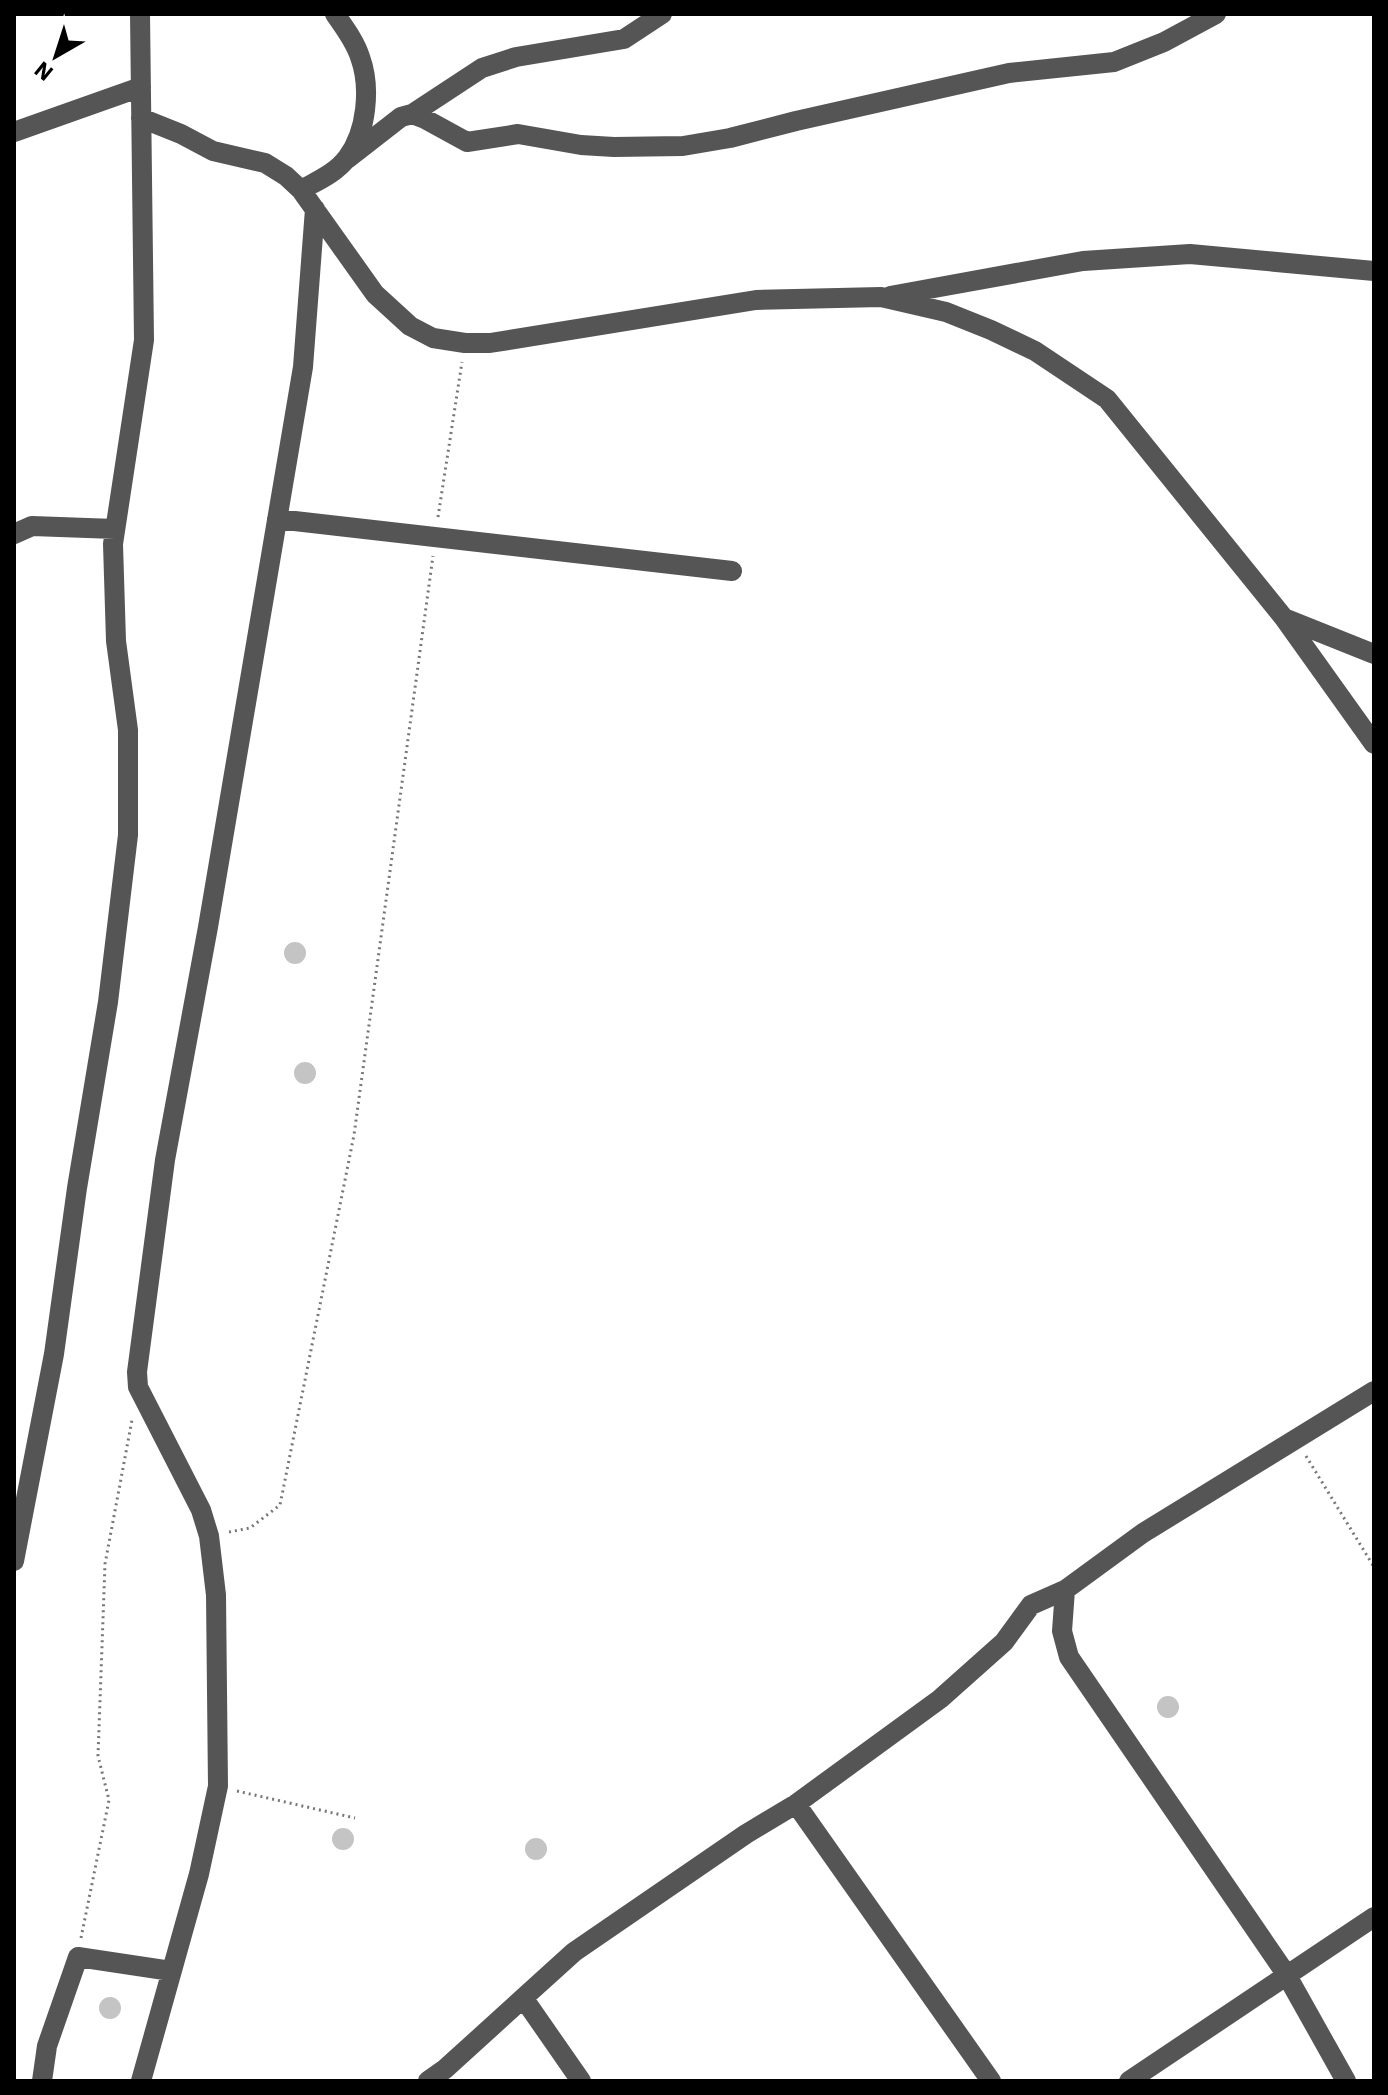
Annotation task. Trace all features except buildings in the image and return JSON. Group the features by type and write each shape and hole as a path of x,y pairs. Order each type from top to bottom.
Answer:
{"street":[{"path":"14,1561 54,1354 77,1188 108,1002 128,835 128,730 113,604 115,529 144,340 140,14"},
{"path":"335,14 360,56 363,70 364,121 347,159"},
{"path":"301,190 334,171 401,117 412,114 482,68 516,57 624,39 662,14"},
{"path":"412,114 467,142 518,134 581,145 683,146 730,138 1009,73 1114,62 1164,42 1216,14"},
{"path":"14,132 141,87"},
{"path":"141,118 213,151 265,163 286,176 301,190 375,294 393,312 410,326 433,338 465,343 490,343 756,300 881,297 1083,261 1190,254 1374,271"},
{"path":"141,2081 199,1874 218,1786 216,1595 209,1536 201,1510 138,1387 137,1372 165,1160 211,912 303,367 315,209"},
{"path":"881,297 946,312 1002,335 1035,351 1107,399 1284,618 1374,744"},
{"path":"277,519 732,571"},
{"path":"14,534 32,526 115,529"},
{"path":"1284,618 1374,654"},
{"path":"428,2081 574,1952 746,1834 796,1804 940,1699 1004,1642 1031,1605 1065,1590 1143,1533 1374,1391"},
{"path":"1065,1590 1062,1631 1069,1657 1286,1974 1346,2081"},
{"path":"796,1804 991,2081"},
{"path":"1129,2081 1374,1917"},
{"path":"42,2081 47,2046 78,1957 171,1971"},
{"path":"524,1999 581,2081"}],"path":[{"path":"209,1536 250,1528 280,1505 354,1135 435,537 465,343"},
{"path":"78,1957 109,1800 98,1756 105,1564 138,1387"},
{"path":"1296,1439 1374,1567"},
{"path":"218,1786 355,1818"}]}
